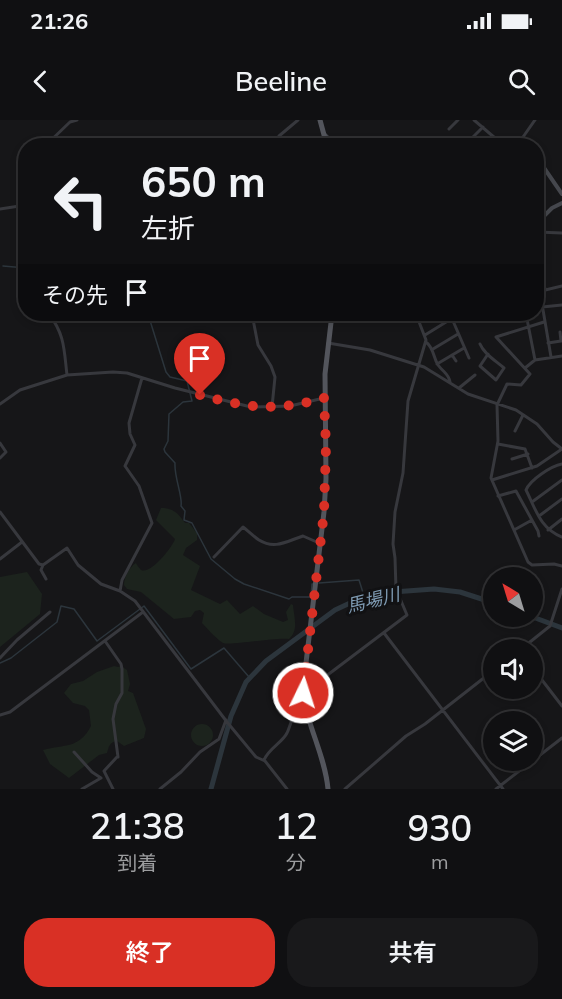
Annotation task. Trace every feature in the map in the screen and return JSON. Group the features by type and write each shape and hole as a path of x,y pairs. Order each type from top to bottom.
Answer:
{"main road":[{"path":"320,120 326,138"},
{"path":"328,789 306,712 304,695 326,479 324,398 327,343 331,321"}],"street":[{"path":"63,120 70,122"},
{"path":"53,138 70,122 77,120"},
{"path":"278,138 298,120"},
{"path":"448,129 458,120"},
{"path":"474,120 493,138"},
{"path":"523,137 535,120"},
{"path":"472,138 483,127"},
{"path":"325,135 330,138"},
{"path":"544,169 562,194"},
{"path":"544,216 552,208 562,203"},
{"path":"0,209 18,207"},
{"path":"544,232 562,232"},
{"path":"544,285 545,289 562,286"},
{"path":"544,307 562,305"},
{"path":"55,321 62,336 67,375"},
{"path":"253,321 258,345 275,377 272,407"},
{"path":"264,760 274,745 286,734 304,695 407,615 396,589 393,544 395,512 403,473 408,401 426,342 419,321"},
{"path":"425,335 449,321"},
{"path":"453,321 469,358"},
{"path":"528,321 535,360"},
{"path":"551,357 544,322 496,337 530,374 521,384 508,382 497,404 498,444 492,480 525,558 532,565 562,566"},
{"path":"548,343 561,341 560,332"},
{"path":"433,349 458,334"},
{"path":"426,342 433,349 438,364 449,377 450,382"},
{"path":"327,343 370,350 419,365 481,399 523,415 537,424 562,449 532,468 492,480"},
{"path":"480,344 504,368 495,380 480,366 488,354"},
{"path":"438,364 465,348"},
{"path":"452,355 456,361"},
{"path":"525,368 535,360 562,356"},
{"path":"445,372 448,368"},
{"path":"0,404 20,390 67,375 117,372 251,407 290,406 324,398"},
{"path":"459,388 475,375"},
{"path":"120,591 130,562 152,523 140,486 125,466 135,445 129,427 142,378"},
{"path":"515,431 523,415"},
{"path":"0,443 6,453 0,458"},
{"path":"498,444 524,448 532,468"},
{"path":"512,459 528,454"},
{"path":"562,464 555,466 526,487 542,524 562,537"},
{"path":"532,502 562,480"},
{"path":"498,496 514,490 539,536"},
{"path":"522,501 529,497"},
{"path":"539,516 562,499"},
{"path":"0,512 39,564 43,565"},
{"path":"548,530 562,519"},
{"path":"513,530 532,520"},
{"path":"214,557 243,527 259,540 272,545 303,536 311,537 320,543"},
{"path":"0,559 22,542"},
{"path":"46,579 42,571 43,565 67,548 80,566 103,585 120,591 135,601 256,757 264,760 287,789"},
{"path":"533,639 550,624 562,589"},
{"path":"0,658 50,612"},
{"path":"0,715 10,712 143,612"},
{"path":"384,633 501,787"},
{"path":"103,777 105,769 119,756 113,718 116,704 122,693 121,664 105,641"},
{"path":"345,789 406,736 425,724 483,678"},
{"path":"543,681 562,706"},
{"path":"160,789 200,752 219,739 227,721"},
{"path":"496,789 562,738"},
{"path":"74,752 92,772 103,777 113,789"},
{"path":"82,789 103,777"}],"shaded area":[{"path":"161,508 175,512 197,533 197,540 186,548 183,555 200,566 191,590 220,604 227,600 240,614 253,606 264,614 283,622 288,620 286,612 291,604 293,605 295,628 289,639 223,643 202,623 204,613 200,610 195,611 191,617 174,619 141,592 127,589 124,582 131,567 136,563 141,570 150,568 166,553 175,539 156,520"},
{"path":"27,572 42,594 40,614 0,647 0,577"},
{"path":"121,666 127,670 130,684 128,691 133,693 146,729 144,738 124,746 117,741 112,742 107,753 99,755 69,778 50,764 43,750 65,746 82,739 91,726 89,710 85,706 73,703 64,693 71,684 83,681 97,672"},
{"path":"202,724 210,727 213,735 210,743 202,746 194,743 191,735 194,727"}],"waterway":[{"path":"3,266 18,267"},
{"path":"150,321 166,372 170,377 187,381 192,401 183,402 169,414 168,441 164,449 175,463 181,506 185,511 184,520 192,523 211,559 244,584 289,599 311,597 312,584 314,584"},
{"path":"319,583 359,580 365,599"},
{"name":"馬場川","path":"211,789 231,716 246,682 266,661 335,610 350,603 393,592 434,589 460,592 483,599"},
{"path":"0,663 11,658 57,622 61,606 74,609 97,641 144,606 191,669 224,648 249,677"},
{"name":"馬場川","path":"543,621 562,628"}],"route":[{"path":"200,395 251,407 290,406 324,398 326,479 324,512 303,693"}]}
